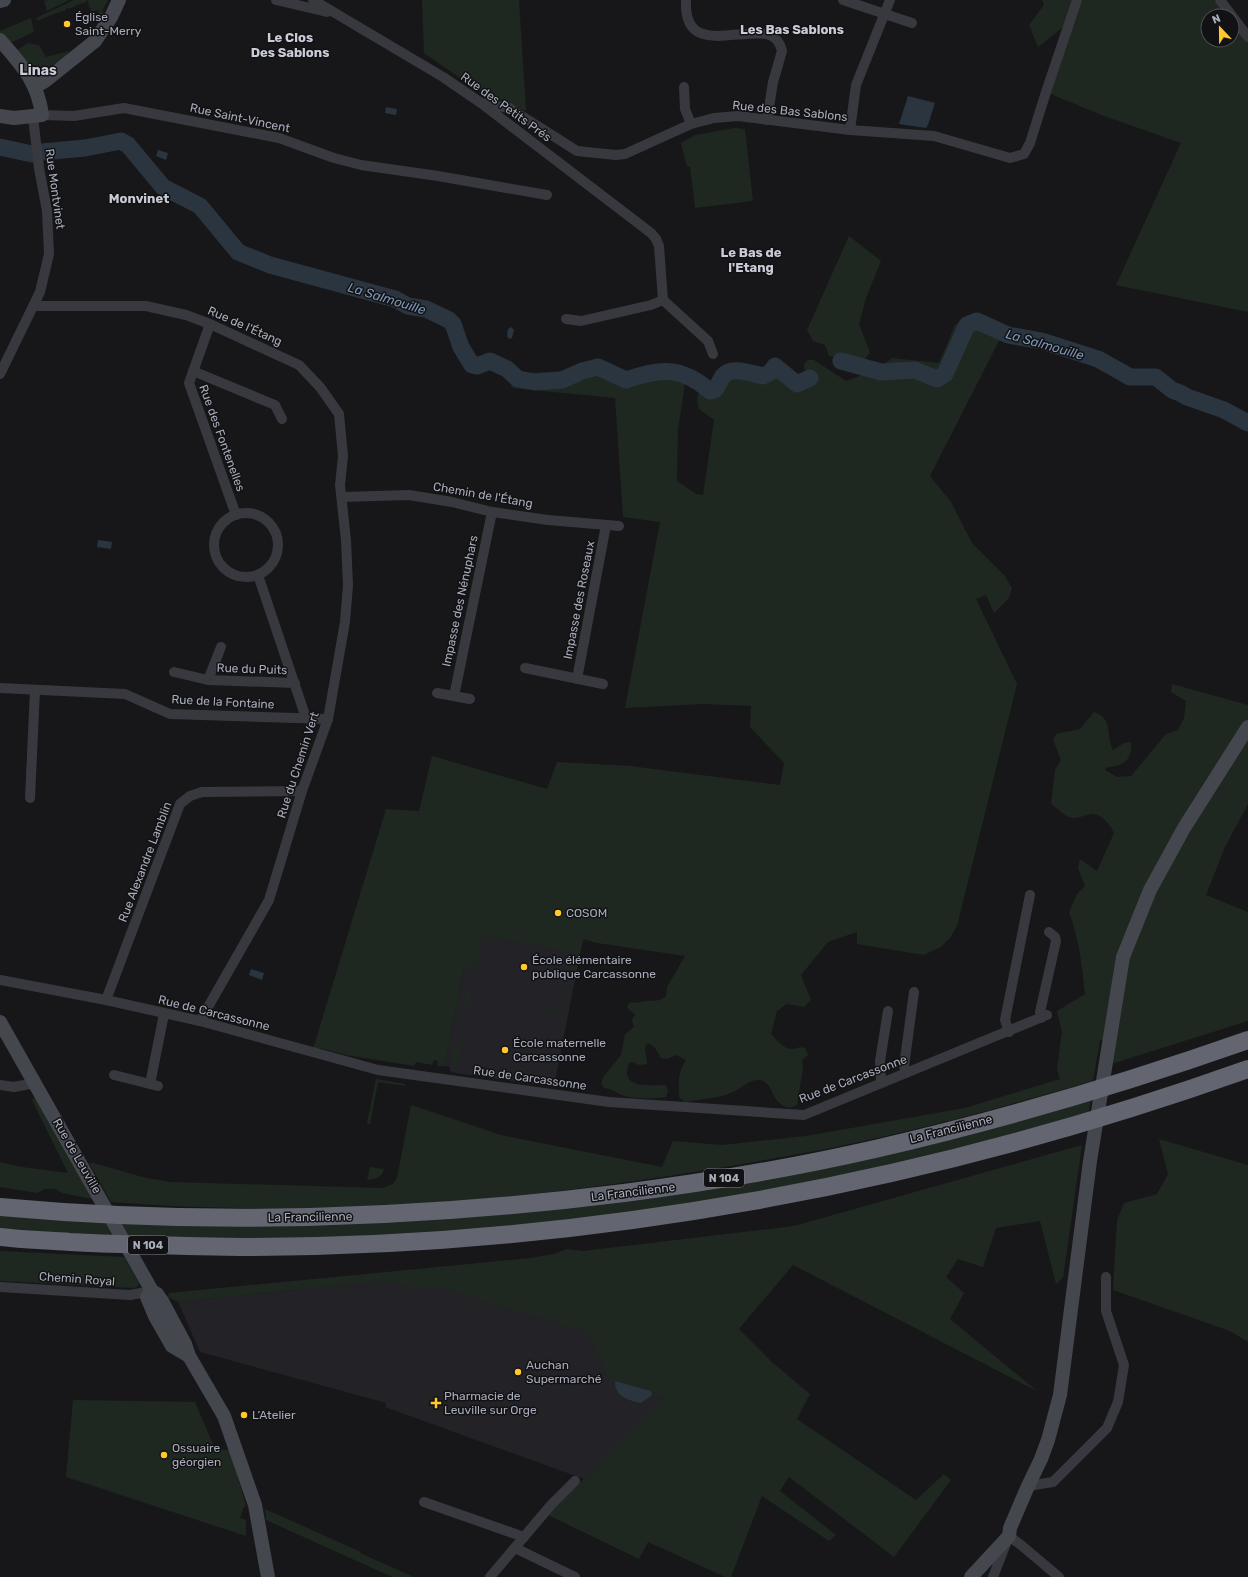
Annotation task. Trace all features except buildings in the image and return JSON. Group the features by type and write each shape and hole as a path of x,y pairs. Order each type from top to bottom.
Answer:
{"highway":[{"name":"La Francilienne","path":"0,1202 8,1208 106,1215 183,1217 349,1216 484,1208 666,1188 780,1168 858,1152 956,1128 1039,1106 1127,1080 1248,1040"},
{"name":"N 104","path":"3,1238 180,1246 349,1245 467,1238 597,1226 673,1215 790,1194 894,1172 1049,1132 1139,1105 1248,1069"}],"street":[{"path":"0,1 4,0"},
{"path":"35,87 45,81 95,41 119,0"},
{"name":"Rue des Petits Prés","path":"276,0 336,14"},
{"name":"Rue des Petits Prés","path":"314,0 443,77 481,103 652,233 659,246 663,300"},
{"path":"686,0 685,13 690,24 699,33 710,36 767,34 776,38 782,51 773,82 767,120"},
{"path":"843,0 912,23"},
{"path":"850,130 856,85 890,0"},
{"name":"Rue des Bas Sablons","path":"481,103 510,108 577,151 616,155 625,154 690,124 714,118 738,116 850,130 934,136 1010,158 1024,154 1030,143 1077,0"},
{"path":"1220,0 1248,37"},
{"path":"0,40 32,80 40,100 38,116 14,118 0,116"},
{"path":"684,87 685,109 690,124"},
{"name":"Rue Saint-Vincent","path":"38,116 74,116 124,108 279,138 334,158 361,165 438,176 547,195"},
{"name":"Rue Montvinet","path":"0,374 40,292 49,254 47,211 35,140 38,116"},
{"path":"566,319 581,321 650,305 663,300 708,341 713,354"},
{"name":"Rue de l'Étang","path":"33,306 146,306 186,316 210,324 299,365 320,387 339,414 343,456 340,485 342,497"},
{"name":"Rue des Fontenelles","path":"210,324 189,383 236,515"},
{"path":"193,371 275,405 282,419"},
{"name":"Chemin de l'Étang","path":"342,497 409,495 452,502 492,512 548,520 619,526"},
{"name":"Rue du Chemin Vert","path":"200,1021 269,900 302,791 328,718 346,622 348,584 342,497"},
{"name":"Impasse des Nénuphars","path":"454,696 492,512"},
{"path":"246,513 257,515 267,520 274,529 278,539 278,550 274,560 267,569 248,577 233,574 221,565 216,556 214,546 215,536 220,527 227,520 236,515 246,513"},
{"name":"Impasse des Roseaux","path":"577,679 606,525"},
{"path":"258,574 306,718"},
{"name":"Rue du Puits","path":"208,680 221,647"},
{"name":"Impasse des Roseaux","path":"525,668 603,684"},
{"name":"Rue du Puits","path":"174,672 208,680 295,683"},
{"name":"Rue de la Fontaine","path":"0,688 125,694 170,714 328,718"},
{"path":"30,798 35,690"},
{"path":"437,693 470,699"},
{"path":"993,1577 1009,1536 1010,1528 1048,1440 1060,1394 1090,1162 1123,957 1150,890 1184,828 1248,727"},
{"name":"Rue Alexandre Lamblin","path":"106,1000 180,804 190,796 202,792 302,791"},
{"path":"1009,1032 1005,1020 1030,895"},
{"name":"Rue de Carcassonne","path":"0,980 106,1000 200,1021 378,1070 609,1102 804,1115 1009,1032 1044,1016 1040,1012 1056,941 1055,937 1049,932"},
{"path":"906,1073 904,1066 914,992"},
{"path":"881,1083 880,1061 888,1011"},
{"path":"114,1075 154,1085 164,1014"},
{"name":"Rue de Leuville","path":"0,1022 89,1176 152,1291 157,1294 162,1301 185,1344 189,1356 224,1416 255,1504 268,1577"},
{"path":"0,1085 14,1087 35,1084"},
{"path":"1028,1486 1053,1482 1107,1428 1118,1402 1124,1365 1106,1311 1106,1277"},
{"name":"Chemin Royal","path":"0,1287 130,1295 152,1291"},
{"path":"490,1577 551,1505 575,1481"},
{"path":"424,1502 524,1537"},
{"path":"971,1577 1009,1536"},
{"path":"1009,1536 1059,1577"},
{"path":"515,1548 575,1577"}],"shaded area":[{"path":"69,0 47,11 44,1"},
{"path":"74,0 87,0 86,2 77,4 76,6 68,9 66,8 66,10 37,20 36,18"},
{"path":"87,0 108,0 103,9 103,17 100,16 98,10 91,12 90,10 92,8 90,8"},
{"path":"422,0 519,0 526,111 476,89 424,53"},
{"path":"1042,0 1214,0 1220,8 1200,8 1200,48 1240,48 1240,32 1248,41 1248,312 1116,285 1181,143 1104,116 1046,92 1067,24 1038,47 1029,25 1044,5"},
{"path":"31,18 34,32 8,44 0,35 0,31"},
{"path":"28,43 39,45 46,57 69,51 67,55 41,73 35,74 14,52"},
{"path":"908,96 935,103 926,128 899,124"},
{"path":"386,107 397,109 396,115 385,113"},
{"path":"735,128 745,129 753,201 695,208 690,167 687,166 681,143 695,135"},
{"path":"158,150 168,153 166,160 156,156"},
{"path":"849,236 881,261 866,298 859,324 870,352 865,359 850,359 829,356 825,345 813,341 807,330"},
{"path":"969,315 981,316 1001,337 930,476 951,502 972,543 1005,576 1012,588 1009,598 994,613 986,595 976,599 1017,684 957,926 950,938 941,947 924,955 857,944 857,932 828,942 801,975 811,1000 804,1007 787,1004 777,1011 771,1034 786,1048 805,1048 808,1055 802,1060 803,1068 797,1105 790,1108 779,1103 767,1084 759,1080 751,1081 733,1092 722,1096 685,1102 679,1097 679,1082 681,1070 686,1060 676,1055 667,1059 661,1058 655,1048 648,1043 645,1047 647,1064 639,1065 633,1062 629,1063 627,1072 628,1078 632,1082 638,1084 666,1085 668,1091 666,1097 637,1098 626,1096 604,1088 601,1083 604,1076 621,1055 625,1034 634,1027 632,1020 635,1014 629,1010 627,1006 630,1002 635,1003 657,1000 666,996 667,987 685,956 597,943 583,939 576,974 570,973 573,953 484,935 478,966 472,965 471,970 464,970 445,1066 437,1066 438,1061 434,1060 432,1065 416,1062 414,1066 346,1055 320,1048 319,1050 313,1049 386,809 419,811 432,756 547,789 557,762 630,766 780,785 784,763 750,727 751,706 703,704 625,708 660,522 623,517 615,398 512,388 509,378 515,374 583,370 599,365 612,367 625,377 632,378 656,365 664,364 675,369 686,377 678,429 677,481 696,494 703,495 714,420 699,409 697,401 700,391 706,386 718,387 721,369 727,366 764,373 775,368 782,368 801,376 805,371 804,364 808,360 814,360 846,381 876,369 892,358 939,363 955,325"},
{"path":"511,327 514,330 512,338 509,339 507,336 508,329"},
{"path":"98,540 112,542 111,549 97,547"},
{"path":"1172,684 1248,705 1248,804 1225,847 1206,895 1248,912 1248,1021 1111,1064 1109,1039 1100,1040 1093,1081 941,1123 847,1145 783,1157 643,1180 567,1190 415,1204 263,1208 187,1207 111,1202 89,1163 94,1163 146,1178 171,1182 383,1188 393,1184 397,1178 411,1105 501,1135 662,1167 673,1141 722,1145 806,1136 965,1108 1060,1079 1057,1069 1062,1032 1057,1011 1085,994 1080,952 1069,912 1077,894 1085,886 1078,868 1080,859 1097,871 1114,833 1108,823 1098,815 1091,814 1078,818 1072,818 1064,815 1051,804 1055,770 1061,760 1053,740 1056,734 1080,729 1094,712 1100,715 1107,723 1113,750 1124,743 1131,742 1129,757 1123,763 1113,767 1107,767 1105,770 1117,777 1131,776 1166,734 1178,730 1184,718 1186,701 1171,692"},
{"path":"482,918 583,939 554,1087 456,1073 450,1071 450,1067 445,1066 464,970 471,970"},
{"path":"251,969 264,973 262,980 249,975"},
{"path":"565,981 567,981 561,1014 540,1010 540,1008 560,1010"},
{"path":"469,986 472,991 469,1008 464,1008 459,1031 467,988"},
{"path":"456,1043 462,1044 457,1066 450,1067"},
{"path":"376,1079 405,1084 405,1086 378,1082 370,1124 367,1124"},
{"path":"36,1097 92,1199 62,1193 56,1189 45,1189 37,1193 0,1187 0,1162 22,1167 68,1173 32,1100"},
{"path":"1091,1097 1088,1116 804,1185 576,1222 301,1240 131,1239 121,1221 554,1208"},
{"path":"1159,1139 1248,1165 1248,1342 1230,1331 1113,1290 1117,1220 1124,1203 1157,1194 1168,1174"},
{"path":"1082,1145 1063,1278 1056,1284 1040,1221 996,1228 983,1267 958,1259 946,1277 964,1293 950,1319 1037,1391 793,1265 739,1329 772,1362 810,1394 797,1419 916,1500 944,1474 951,1480 894,1557 789,1477 780,1491 836,1535 829,1541 762,1496 731,1577 725,1577 648,1542 639,1559 548,1515 664,1398 638,1387 623,1383 610,1382 592,1339 582,1331 443,1288 414,1287 386,1281 178,1302 168,1297 169,1293 531,1258 554,1254 567,1249 583,1251 794,1226"},
{"path":"370,1167 384,1169 380,1176 367,1180"},
{"path":"0,1212 104,1220 113,1238 0,1229"},
{"path":"0,1251 124,1257 139,1283 138,1286 134,1288 0,1281"},
{"path":"441,1275 679,1335 689,1374 584,1479 385,1407 386,1403 200,1352 178,1302"},
{"path":"615,1381 651,1391 652,1395 641,1403 632,1401 620,1394 615,1386"},
{"path":"73,1400 195,1402 215,1449 230,1450 246,1506 244,1507 240,1518 246,1520 246,1536 66,1477"},
{"path":"265,1509 414,1577 392,1577 266,1520"}],"waterway":[{"name":"La Salmouille","path":"42,152 85,148 121,141 128,145 163,187 200,206 238,252 270,265 395,299 408,306 426,309 449,320 453,324 461,347 472,365 477,366 490,361 507,369 518,379 535,382 562,380 582,371 598,367 626,380 649,373 680,373 689,377 710,391 715,390 723,376 732,371 742,371 763,376 771,372 775,366 797,384 810,378"},
{"name":"La Salmouille","path":"0,147 32,154"},
{"name":"La Salmouille","path":"841,361 881,372 915,370 937,379 945,374 967,325 977,321 1008,335 1042,341 1098,359 1130,377 1156,377 1172,390 1224,410 1248,423"}],"place":[{"name":"Église Saint-Merry","path":"67,24"},
{"name":"COSOM","path":"558,913"},
{"name":"École élémentaire publique Carcassonne","path":"524,967"},
{"name":"École maternelle Carcassonne","path":"505,1050"},
{"name":"Auchan Supermarché","path":"518,1372"},
{"name":"Pharmacie de Leuville sur Orge","path":"436,1403"},
{"name":"L’Atelier","path":"244,1415"},
{"name":"Ossuaire géorgien","path":"164,1455"}],"district":[{"name":"Les Bas Sablons","path":"792,29"},
{"name":"Le Clos Des Sablons","path":"290,44"},
{"name":"Linas","path":"38,70"},
{"name":"Monvinet","path":"139,198"},
{"name":"Le Bas de l'Etang","path":"751,260"}]}
